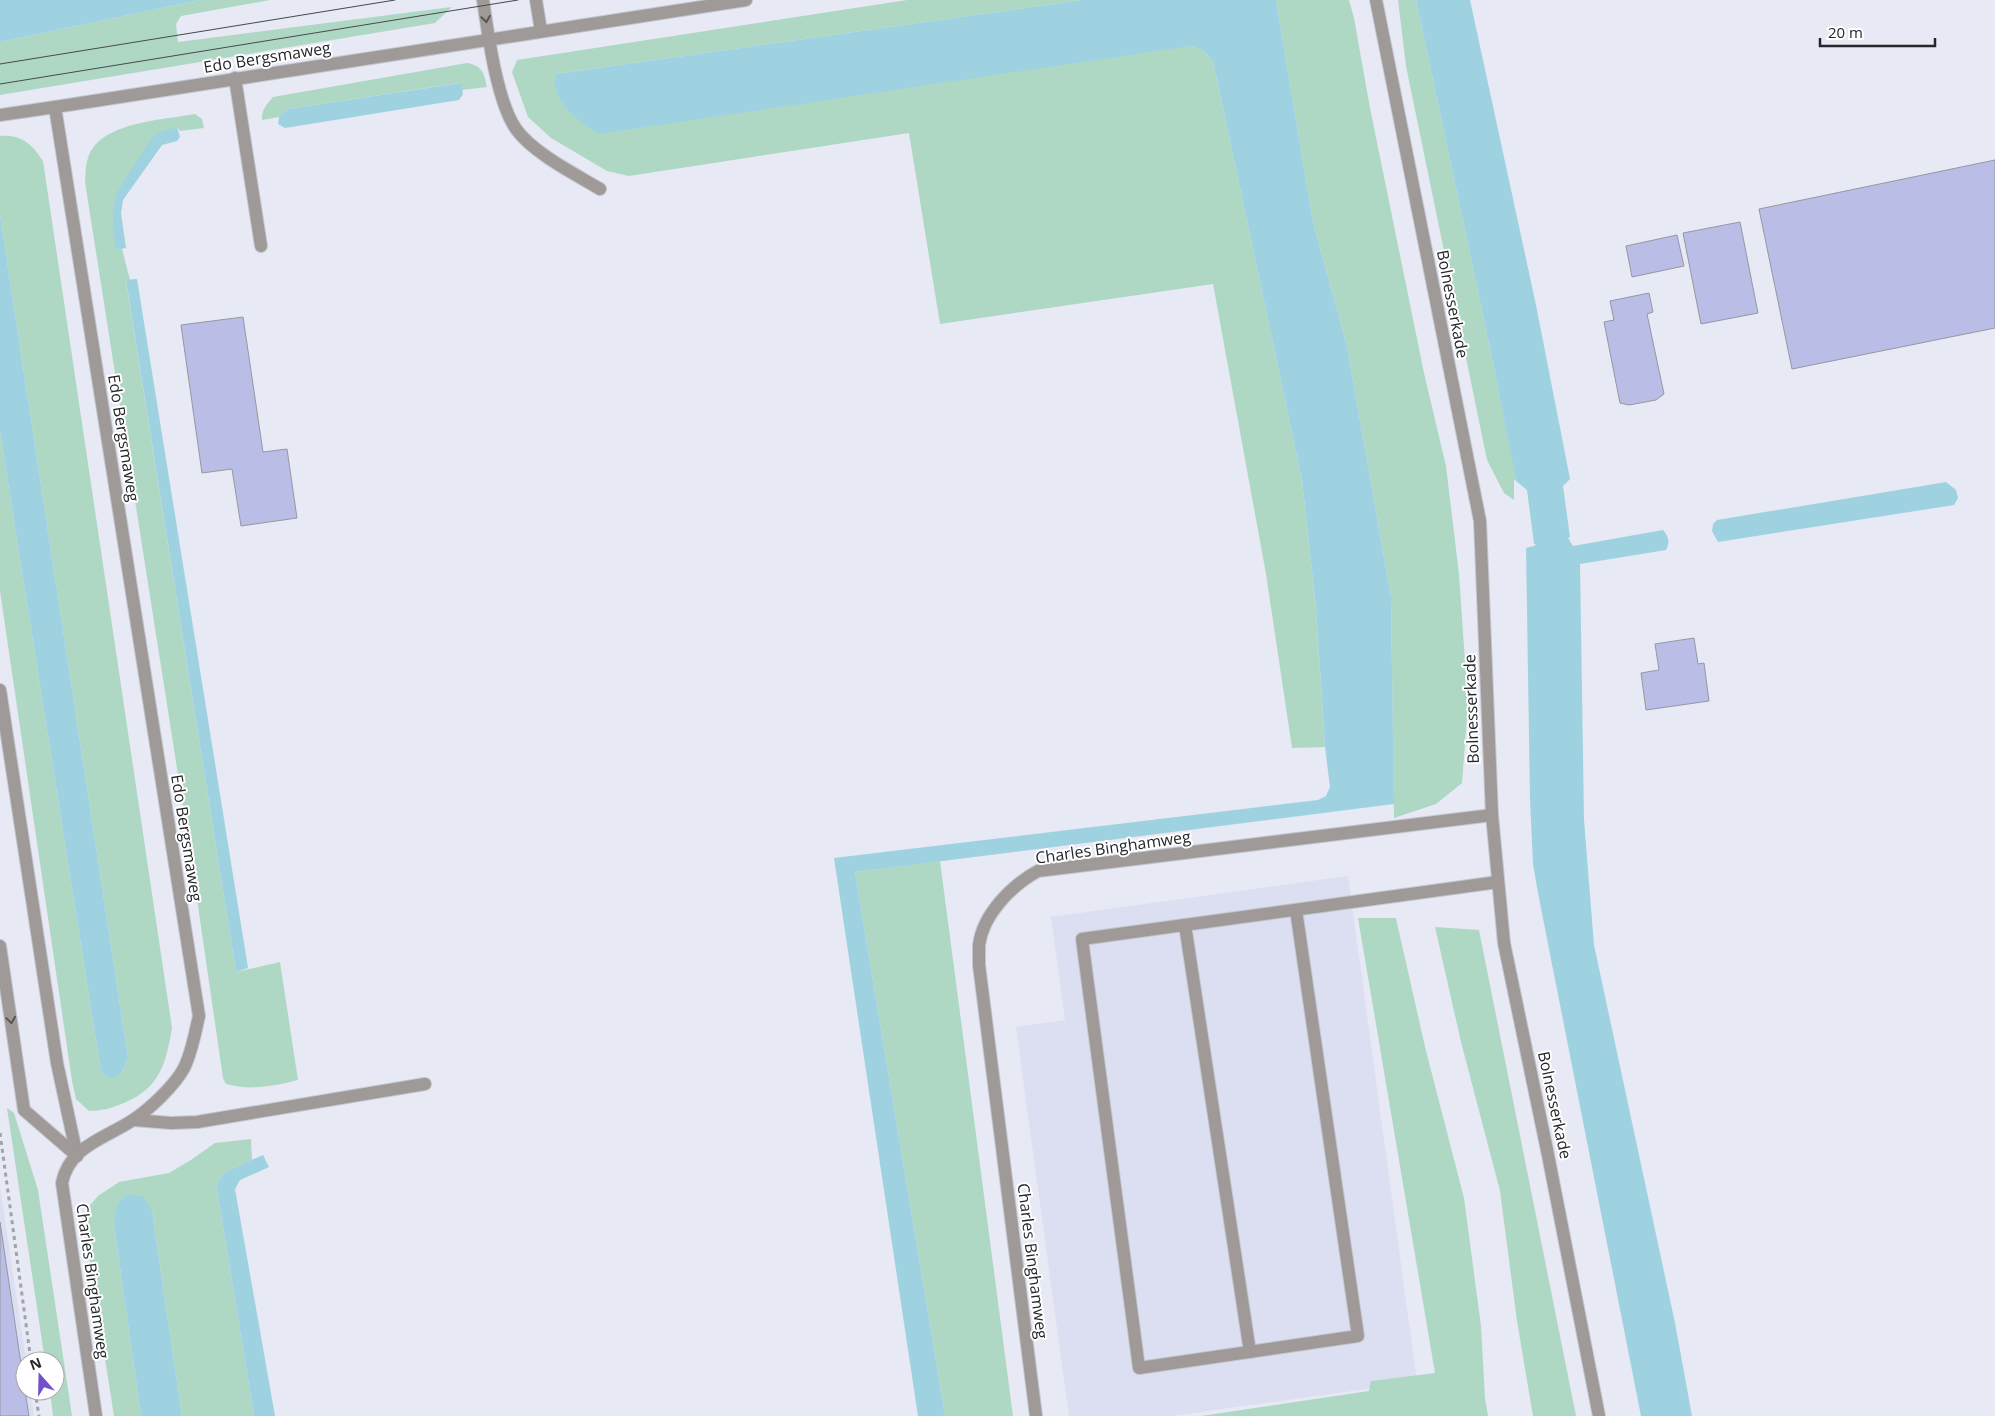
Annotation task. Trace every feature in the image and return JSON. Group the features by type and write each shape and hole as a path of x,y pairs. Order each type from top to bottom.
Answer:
{"street":[{"path":"483,0 489,39 501,93 516,129 528,142 558,164 600,189"},
{"path":"536,0 541,31"},
{"name":"Edo Bergsmaweg","path":"76,1156 99,1138 134,1120 166,1091 184,1068 199,1016 55,107 746,0"},
{"name":"Bolnesserkade","path":"1376,0 1480,521 1492,815 1504,943 1599,1416"},
{"path":"235,78 261,246"},
{"path":"0,115 55,107"},
{"path":"0,690 56,1062 76,1156"},
{"name":"Charles Binghamweg","path":"1036,1416 979,964 980,943 987,923 999,904 1022,880 1038,871 1492,815"},
{"path":"1296,910 1358,1336 1139,1368 1082,939 1498,882"},
{"path":"1185,925 1250,1352"},
{"path":"1,950 24,1110 76,1156"},
{"path":"134,1120 171,1123 197,1122 425,1084"},
{"name":"Charles Binghamweg","path":"76,1156 64,1169 62,1183 96,1416"}],"path":[{"path":"0,1133 30,1351"},
{"path":"37,1401 39,1416"}],"shaded area":[{"path":"1348,876 1417,1382 1172,1416 1069,1416 1016,1027 1065,1020 1051,917"},
{"path":"0,1186 25,1351 15,1351 15,1401 32,1401 34,1416 0,1416"}],"green space":[{"path":"200,0 270,0 181,16 176,24 178,42 452,7 435,23 0,95 0,42"},
{"path":"907,0 1081,0 556,74 1190,46 1202,50 1213,61 1302,480 1316,609 1325,747 1292,748 1266,574 1213,284 940,324 909,133 629,176 607,171 551,138 528,117 512,72 517,60"},
{"path":"1276,0 1349,0 1424,373 1446,466 1459,574 1468,705 1462,783 1436,804 1394,818 1391,597 1347,346 1313,222"},
{"path":"1398,0 1416,0 1516,479 1514,481 1514,500 1504,493 1487,460 1406,66"},
{"path":"467,63 482,70 487,87 462,90 460,83 288,109 279,117 262,120 263,110 273,97"},
{"path":"195,114 202,119 204,128 180,131 177,127 120,187 116,250 122,249 130,280 126,281 236,972 280,962 298,1080 262,1087 226,1084 223,1078 190,851 85,182 88,158 94,146 105,137 134,125"},
{"path":"0,136 14,137 26,142 43,161 172,1028 164,1063 146,1090 124,1103 107,1109 89,1111 76,1099 72,1081 0,591 0,432 101,1072 122,1072 128,1058 0,215"},
{"path":"940,861 1013,1416 945,1416 855,872"},
{"path":"1358,918 1396,918 1426,1051 1464,1198 1481,1326 1485,1398 1488,1416 1201,1416 1369,1391 1371,1381 1435,1373"},
{"path":"1435,927 1479,930 1576,1416 1533,1416 1517,1321 1500,1191 1461,1042"},
{"path":"7,1108 14,1113 38,1190 62,1351 43,1351"},
{"path":"251,1139 252,1160 227,1171 216,1184 254,1416 182,1416 152,1211 114,1225 141,1416 114,1416 83,1219 86,1210 98,1196 119,1182 169,1173 215,1143"},
{"path":"65,1369 72,1416 53,1416 51,1401 65,1401"}],"water":[{"path":"0,0 200,0 0,42"},
{"path":"1081,0 1276,0 1313,222 1347,346 1391,597 1394,804 855,872 945,1416 918,1416 834,858 1318,800 1326,796 1330,787 1325,747 1316,609 1302,480 1213,61 1202,50 1190,46 599,134 583,124 561,102 555,84 556,74"},
{"path":"1416,0 1470,0 1536,305 1570,479 1563,486 1570,537 1568,538 1573,546 1663,530 1668,540 1666,550 1580,564 1584,820 1594,945 1675,1323 1692,1416 1641,1416 1538,893 1533,864 1530,799 1526,548 1536,544 1534,544 1527,490 1516,481 1492,358"},
{"path":"461,83 463,94 459,100 285,128 278,124 279,117 288,109"},
{"path":"177,127 180,137 177,141 162,145 123,200 121,213 126,248 116,250 113,225 115,202 120,187 153,137 157,133"},
{"path":"0,215 128,1058 122,1072 111,1079 101,1072 0,432"},
{"path":"137,279 248,968 236,972 126,280"},
{"path":"1946,482 1956,490 1958,498 1954,505 1718,542 1712,531 1713,524 1717,520"},
{"path":"263,1155 269,1167 240,1180 235,1189 275,1416 254,1416 216,1184 227,1171"},
{"path":"130,1194 144,1197 152,1211 182,1416 141,1416 114,1225 117,1206"}],"building":[{"path":"1995,160 1995,328 1792,369 1759,209"},
{"path":"1740,222 1758,313 1701,324 1683,233"},
{"path":"1677,235 1684,266 1632,277 1626,246"},
{"path":"1649,293 1653,312 1647,314 1664,394 1656,400 1629,405 1620,403 1604,322 1614,320 1610,301"},
{"path":"243,317 263,452 287,449 297,518 241,526 232,469 202,473 181,325"},
{"path":"1694,638 1698,664 1704,663 1709,701 1646,710 1641,673 1659,670 1655,644"},
{"path":"0,1222 19,1351 15,1351 15,1401 27,1401 29,1416 0,1416"}],"tram line":[{"path":"0,64 395,0"},
{"path":"0,84 518,0"}]}
